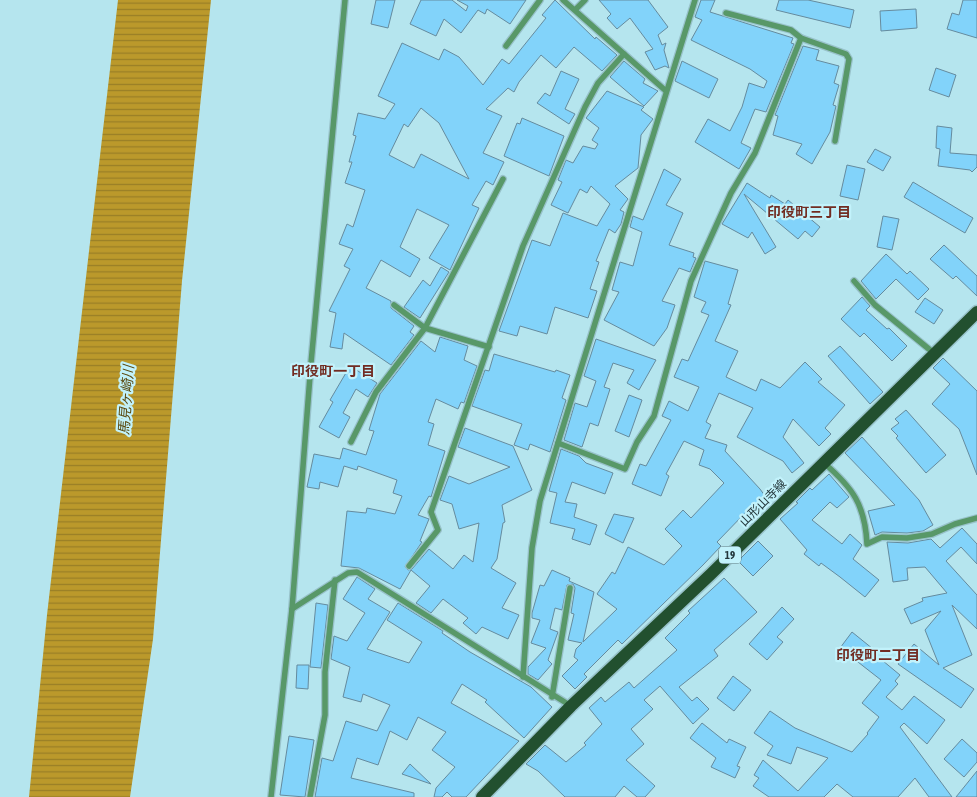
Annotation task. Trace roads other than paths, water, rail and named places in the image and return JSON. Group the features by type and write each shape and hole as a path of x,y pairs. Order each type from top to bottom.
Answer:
{"main road":[{"name":"山形山寺線","path":"482,797 571,706 711,574 977,312"}],"lane":[{"path":"271,797 292,609 311,363 345,0"},
{"path":"506,46 540,0"},
{"path":"563,0 666,91"},
{"path":"576,10 585,0"},
{"path":"523,677 532,548 540,501 695,0"},
{"path":"726,13 791,30 801,38 846,54 849,59 836,141"},
{"path":"558,443 625,470 637,442 654,416 690,281 730,194 755,153 801,38"},
{"path":"409,566 438,530 431,512 523,246 556,169 598,83 624,54"},
{"path":"350,442 376,392 424,328 503,179"},
{"path":"854,281 875,305 935,354"},
{"path":"394,305 424,328 489,347"},
{"path":"823,462 841,477 858,500 866,521 867,544 882,538 907,538 932,534 955,524 977,518"},
{"path":"292,609 335,580 348,573 357,572 552,697 571,706"},
{"path":"310,797 325,715 325,672 335,580"},
{"path":"552,697 570,588"}],"water":[{"name":"馬見ヶ崎川","path":"118,0 211,0 182,281 153,639 130,797 29,797 47,615"}],"district":[{"name":"印役町三丁目","path":"809,212"},
{"name":"印役町一丁目","path":"333,371"},
{"name":"印役町二丁目","path":"878,655"}]}
